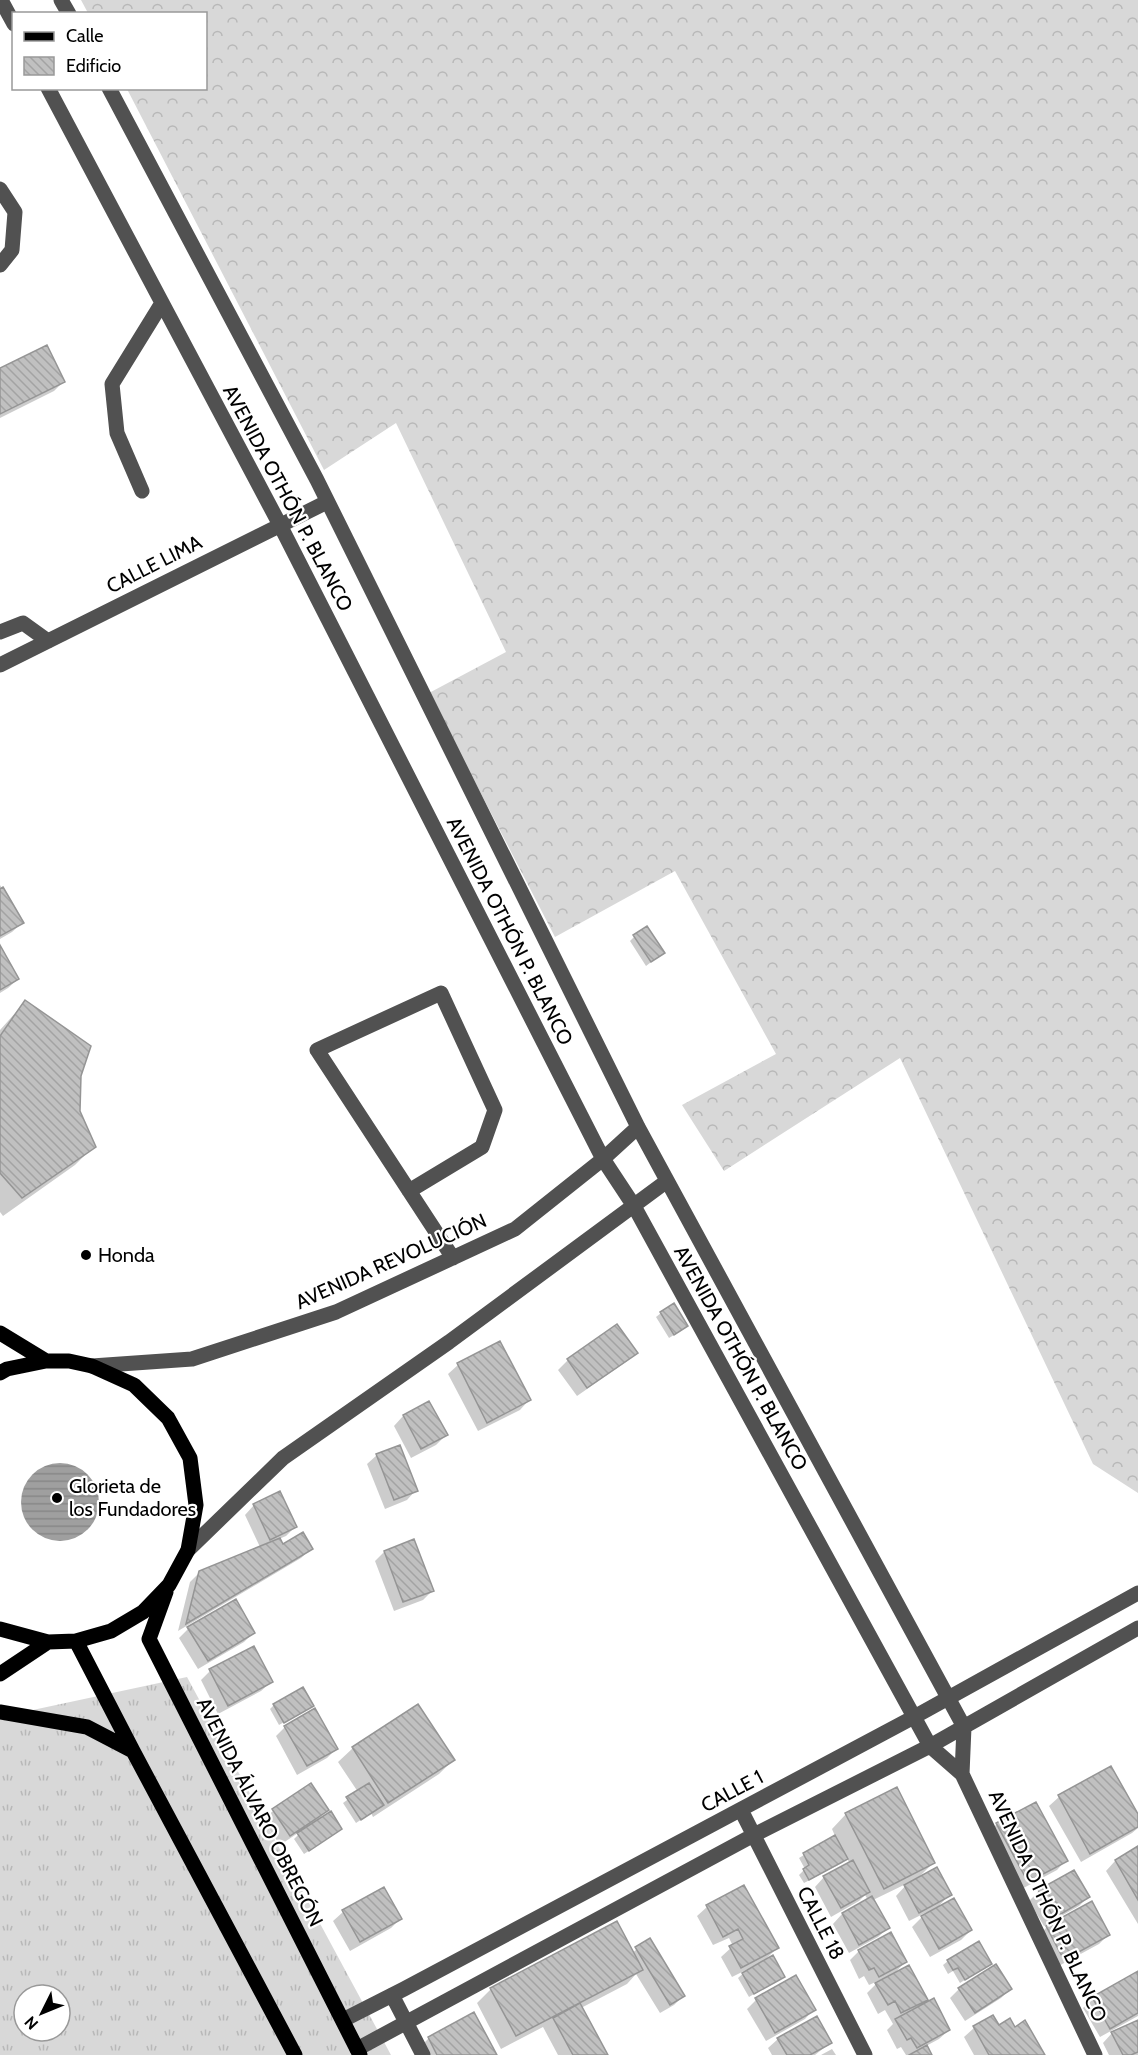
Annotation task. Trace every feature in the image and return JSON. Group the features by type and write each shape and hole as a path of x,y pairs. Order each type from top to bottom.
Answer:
{"main road":[{"name":"AVENIDA ÁLVARO OBREGÓN","path":"0,1333 46,1361"},
{"name":"AVENIDA ÁLVARO OBREGÓN","path":"0,1373 7,1369 46,1361 69,1361 92,1366 134,1385 168,1418 190,1458 196,1505 188,1551 169,1586 149,1640 358,2052"},
{"name":"AVENIDA ÁLVARO OBREGÓN","path":"0,1629 48,1642 76,1641 111,1631 143,1612 169,1586"},
{"path":"76,1641 132,1751 295,2055"},
{"path":"0,1674 48,1642"},
{"path":"0,1712 87,1727 132,1751"}],"street":[{"path":"1,0 12,20"},
{"name":"AVENIDA OTHÓN P. BLANCO","path":"49,90 280,525 603,1159 634,1206 930,1746 962,1774 1095,2055"},
{"name":"AVENIDA OTHÓN P. BLANCO","path":"110,90 327,501 638,1127 949,1697 964,1727 962,1774"},
{"path":"0,189 15,212 12,250 0,265"},
{"path":"142,491 117,433 111,384 162,303"},
{"name":"CALLE LIMA","path":"0,665 327,501"},
{"path":"0,632 23,623 48,641"},
{"path":"409,1191 482,1147 495,1110 441,993 317,1050 409,1191 453,1258"},
{"name":"AVENIDA REVOLUCIÓN","path":"92,1366 192,1359 336,1312 515,1229 603,1159 638,1127"},
{"path":"188,1551 283,1458 449,1342 667,1181"},
{"name":"CALLE 1","path":"343,2020 914,1718 1138,1593"},
{"path":"358,2052 406,2023 753,1836 930,1746 1138,1628"},
{"name":"CALLE 18","path":"741,1810 865,2055"},
{"path":"392,1995 423,2055"}],"green space":[{"path":"81,0 1138,0 1138,1493 1093,1464 900,1058 724,1171 682,1105 776,1054 675,871 555,937 429,693 506,652 396,423 324,470 128,90 207,90 207,12 87,12"},
{"path":"187,1677 391,2055 0,2055 0,1717"}],"shaded area":[{"path":"60,1463 75,1466 88,1474 96,1487 99,1502 96,1517 88,1530 75,1538 60,1541 45,1538 32,1530 24,1517 21,1502 24,1487 32,1474 45,1466"}],"building":[{"path":"47,345 65,382 0,414 0,368"},
{"path":"3,887 24,923 0,936 0,889"},
{"path":"647,926 665,953 651,962 633,935"},
{"path":"0,945 19,979 0,990"},
{"path":"25,1000 91,1046 81,1076 80,1111 96,1147 22,1198 0,1173 0,1036"},
{"path":"674,1303 688,1326 674,1335 660,1312"},
{"path":"617,1324 638,1353 587,1388 567,1359"},
{"path":"500,1341 531,1400 487,1423 457,1363"},
{"path":"429,1401 448,1435 421,1449 403,1415"},
{"path":"400,1445 418,1491 394,1500 376,1454"},
{"path":"280,1491 297,1527 270,1540 253,1504"},
{"path":"303,1532 313,1549 186,1624 199,1571 280,1538 283,1544"},
{"path":"414,1539 434,1591 403,1602 384,1551"},
{"path":"236,1599 255,1633 208,1661 187,1627"},
{"path":"254,1646 273,1682 228,1706 209,1669"},
{"path":"303,1687 314,1706 284,1723 273,1704"},
{"path":"418,1704 455,1760 388,1803 352,1747"},
{"path":"315,1708 338,1749 307,1766 284,1726"},
{"path":"1111,1766 1138,1814 1138,1827 1090,1854 1058,1795"},
{"path":"311,1783 329,1810 290,1836 272,1809"},
{"path":"369,1783 384,1805 361,1820 346,1797"},
{"path":"897,1787 935,1863 884,1889 845,1813"},
{"path":"1036,1802 1068,1861 1028,1882 996,1823"},
{"path":"331,1811 342,1829 309,1851 297,1833"},
{"path":"835,1835 848,1859 809,1880 803,1869 809,1865 803,1853"},
{"path":"1138,1846 1138,1900 1115,1860"},
{"path":"853,1860 870,1892 841,1908 823,1876"},
{"path":"937,1867 952,1895 919,1913 904,1885"},
{"path":"1074,1870 1090,1897 1054,1918 1038,1890"},
{"path":"744,1885 779,1948 741,1968 729,1946 743,1939 738,1929 723,1937 706,1905"},
{"path":"384,1887 402,1919 360,1942 342,1910"},
{"path":"872,1896 890,1928 859,1945 842,1913"},
{"path":"954,1898 972,1930 939,1949 921,1916"},
{"path":"1092,1901 1110,1935 1064,1960 1046,1926"},
{"path":"617,1921 643,1970 516,2036 490,1988"},
{"path":"891,1932 907,1962 879,1977 874,1968 869,1970 858,1950"},
{"path":"650,1938 685,1996 670,2005 635,1947"},
{"path":"979,1941 992,1964 965,1980 958,1968 953,1970 947,1960"},
{"path":"773,1955 785,1977 754,1994 742,1973"},
{"path":"996,1964 1012,1989 975,2013 958,1988"},
{"path":"909,1965 928,2000 901,2013 895,2001 888,2005 875,1983"},
{"path":"1138,1971 1138,2013 1110,2029 1092,1997"},
{"path":"796,1975 816,2010 775,2033 755,1998"},
{"path":"934,1998 950,2030 917,2048 911,2038 907,2040 895,2019"},
{"path":"580,2003 608,2055 573,2055 553,2018"},
{"path":"474,2012 497,2055 437,2055 428,2037"},
{"path":"993,2015 999,2025 1010,2018 1015,2027 1025,2020 1045,2055 989,2055 973,2026"},
{"path":"817,2016 832,2043 810,2055 787,2055 777,2038"},
{"path":"1138,2020 1138,2052 1123,2055 1111,2032"},
{"path":"927,2045 932,2055 909,2055"}],"place":[{"name":"Honda","path":"86,1255"},
{"name":"Glorieta de los Fundadores","path":"57,1498"}]}
